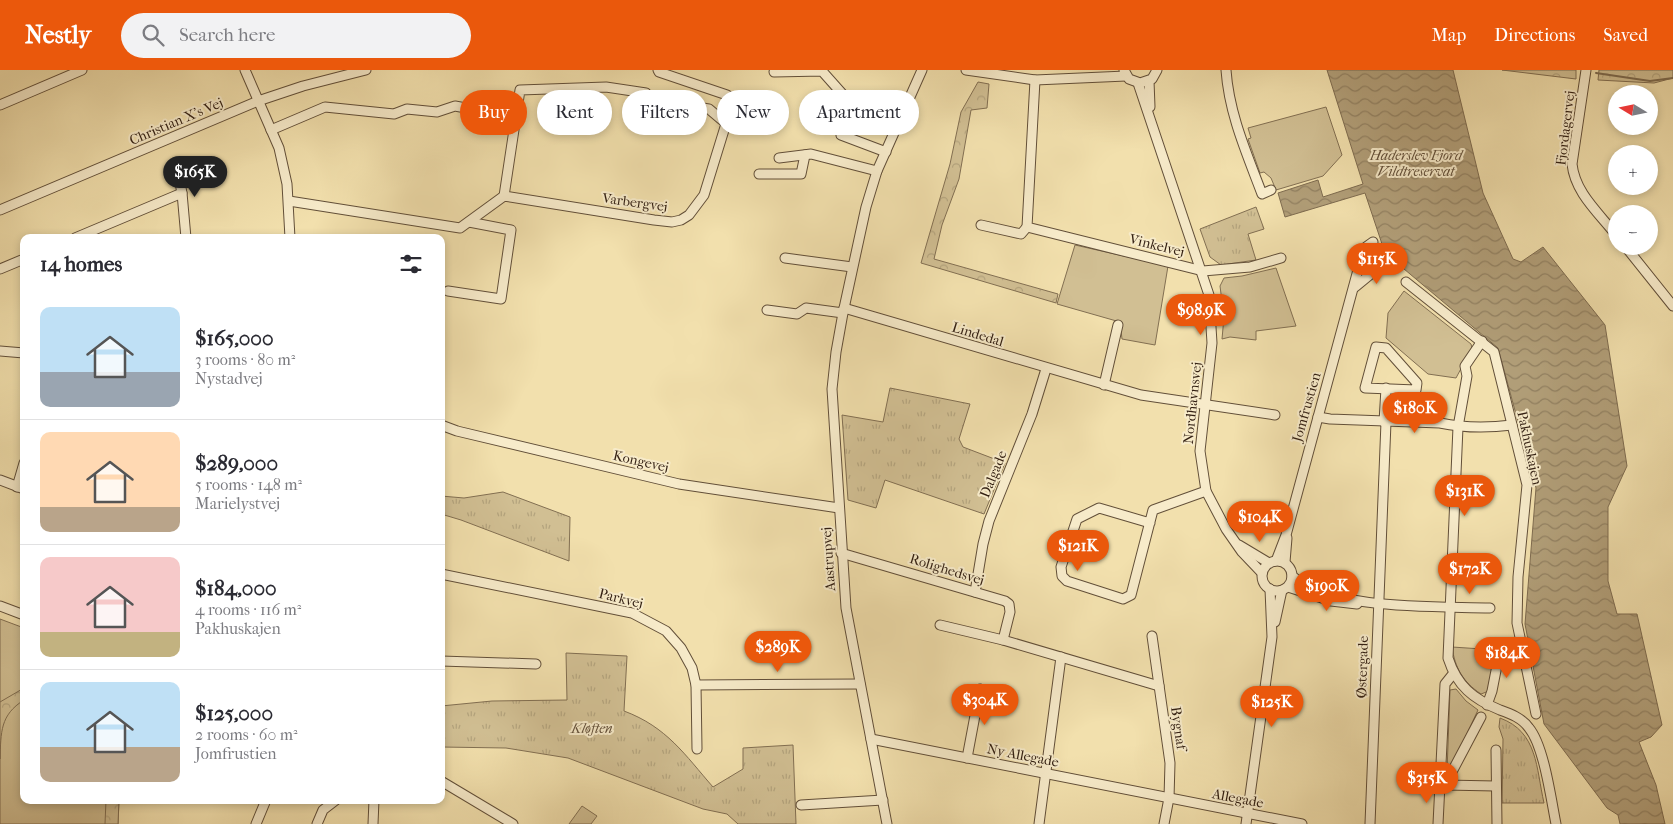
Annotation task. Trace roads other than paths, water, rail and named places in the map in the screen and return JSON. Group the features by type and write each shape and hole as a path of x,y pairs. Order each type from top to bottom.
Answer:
{"street":[{"path":"0,105 82,70"},
{"path":"245,70 271,130 285,173 289,201 290,234"},
{"name":"Christian X's Vej","path":"0,210 258,102 303,86 362,70"},
{"name":"Varbergvej","path":"658,70 717,91"},
{"name":"Aastrupvej","path":"887,824 846,608 832,389 836,352 852,267 877,171 922,70"},
{"path":"966,70 1035,80 1125,73 1138,83 1149,81 1157,70"},
{"path":"1091,77 1109,70"},
{"path":"1226,70 1235,120 1246,152 1262,194 1271,190"},
{"name":"Fjordagervej","path":"1586,70 1572,164 1573,176 1578,188 1608,225"},
{"path":"774,72 822,71 846,98 841,135 886,152"},
{"path":"1027,227 1035,80"},
{"name":"Nordhavnsvej","path":"1149,81 1150,114"},
{"name":"Nordhavnsvej","path":"1138,83 1203,271 1209,295 1212,343 1200,451 1206,491 1218,517 1238,545 1262,573"},
{"path":"520,90 606,86 646,93 651,100 709,109 717,116"},
{"path":"271,130 325,107 394,114 407,109 437,112 455,106 460,107"},
{"path":"289,201 460,228 504,196 512,135"},
{"name":"Varbergvej","path":"504,196 654,220 672,222 681,220 689,215 704,196 724,135"},
{"path":"759,174 777,176 801,174 805,154"},
{"path":"779,158 811,154 877,171"},
{"path":"176,163 182,192 186,234"},
{"path":"84,234 182,192"},
{"path":"448,291 501,299 511,230 469,222"},
{"name":"Vinkelvej","path":"981,225 1021,234 1027,227 1203,271 1250,267 1281,258"},
{"name":"Jomfrustien","path":"1276,562 1288,541 1286,535 1366,247 1373,242"},
{"path":"1632,255 1673,306"},
{"path":"785,258 852,267"},
{"path":"0,269 20,261"},
{"path":"1355,288 1383,264"},
{"path":"1406,282 1484,343 1465,366 1467,376 1458,427 1447,652 1453,674 1471,695 1519,718 1534,735 1556,824"},
{"path":"767,310 797,314 806,308 843,311"},
{"name":"Lindedal","path":"843,311 1104,385 1165,399 1275,414"},
{"path":"1104,385 1118,325"},
{"name":"Pakhuskajen","path":"1484,343 1494,352 1527,485 1517,611 1536,714"},
{"path":"1376,347 1386,348 1417,383 1416,390 1386,388 1365,388 1376,347"},
{"path":"0,351 20,353"},
{"name":"Dalgade","path":"975,592 989,521 1032,414 1046,368"},
{"name":"Østergade","path":"1370,824 1375,603 1386,388"},
{"path":"1318,417 1385,422 1440,423 1458,427 1512,425"},
{"name":"Kongevej","path":"445,426 574,460 679,484 839,508"},
{"path":"0,480 20,488"},
{"path":"1150,523 1099,508 1077,519 1061,567 1062,576 1067,581 1123,599 1131,595 1150,523 1153,510 1206,491"},
{"name":"Nordhavnsvej","path":"1238,545 1276,562"},
{"name":"Rolighedsvej","path":"841,553 975,592 1009,604 1010,612 1004,640"},
{"path":"1273,630 1270,589 1264,583 1262,573 1276,562 1290,568 1292,576 1299,583 1325,593 1375,603"},
{"name":"Parkvej","path":"445,575 632,613 648,619 666,631 681,648 692,668 696,686 697,749"},
{"path":"1246,824 1273,630 1285,588 1292,576"},
{"path":"1270,589 1285,588 1346,604 1375,603 1490,608"},
{"path":"0,606 20,614"},
{"path":"940,625 1004,640 1160,686"},
{"name":"Bygnaf","path":"1152,636 1170,763 1169,798 1164,824"},
{"path":"1487,704 1492,692 1500,650 1523,649"},
{"path":"1039,824 1061,657"},
{"path":"445,661 536,664"},
{"path":"1438,824 1443,785 1445,684 1453,674"},
{"path":"696,686 860,684"},
{"path":"967,758 980,689"},
{"path":"1443,785 1480,717"},
{"name":"Ny Allegade","path":"871,739 1169,798"},
{"path":"1496,750 1497,824"},
{"path":"445,783 514,824"},
{"path":"1443,785 1495,786"},
{"name":"Allegade","path":"1169,798 1302,824"},
{"path":"801,805 883,800"},
{"path":"256,824 264,804"},
{"path":"317,824 323,810 331,804"},
{"path":"373,824 374,804"}],"water":[{"name":"Haderslev Fjord Vildtreservat","path":"1327,70 1453,70 1483,193 1513,259 1521,262 1543,247 1605,325 1627,466 1608,507 1608,581 1617,614 1637,614 1662,725 1651,737 1639,742 1656,785 1665,824 1620,824 1618,815 1607,808 1544,724 1525,624 1536,488 1498,348 1385,253 1365,193 1285,217 1278,193 1318,180 1323,197 1363,184"}],"waterway":[{"path":"1596,73 1650,81 1673,78"}],"park label":[{"name":"Kløften","path":"592,728"}]}
